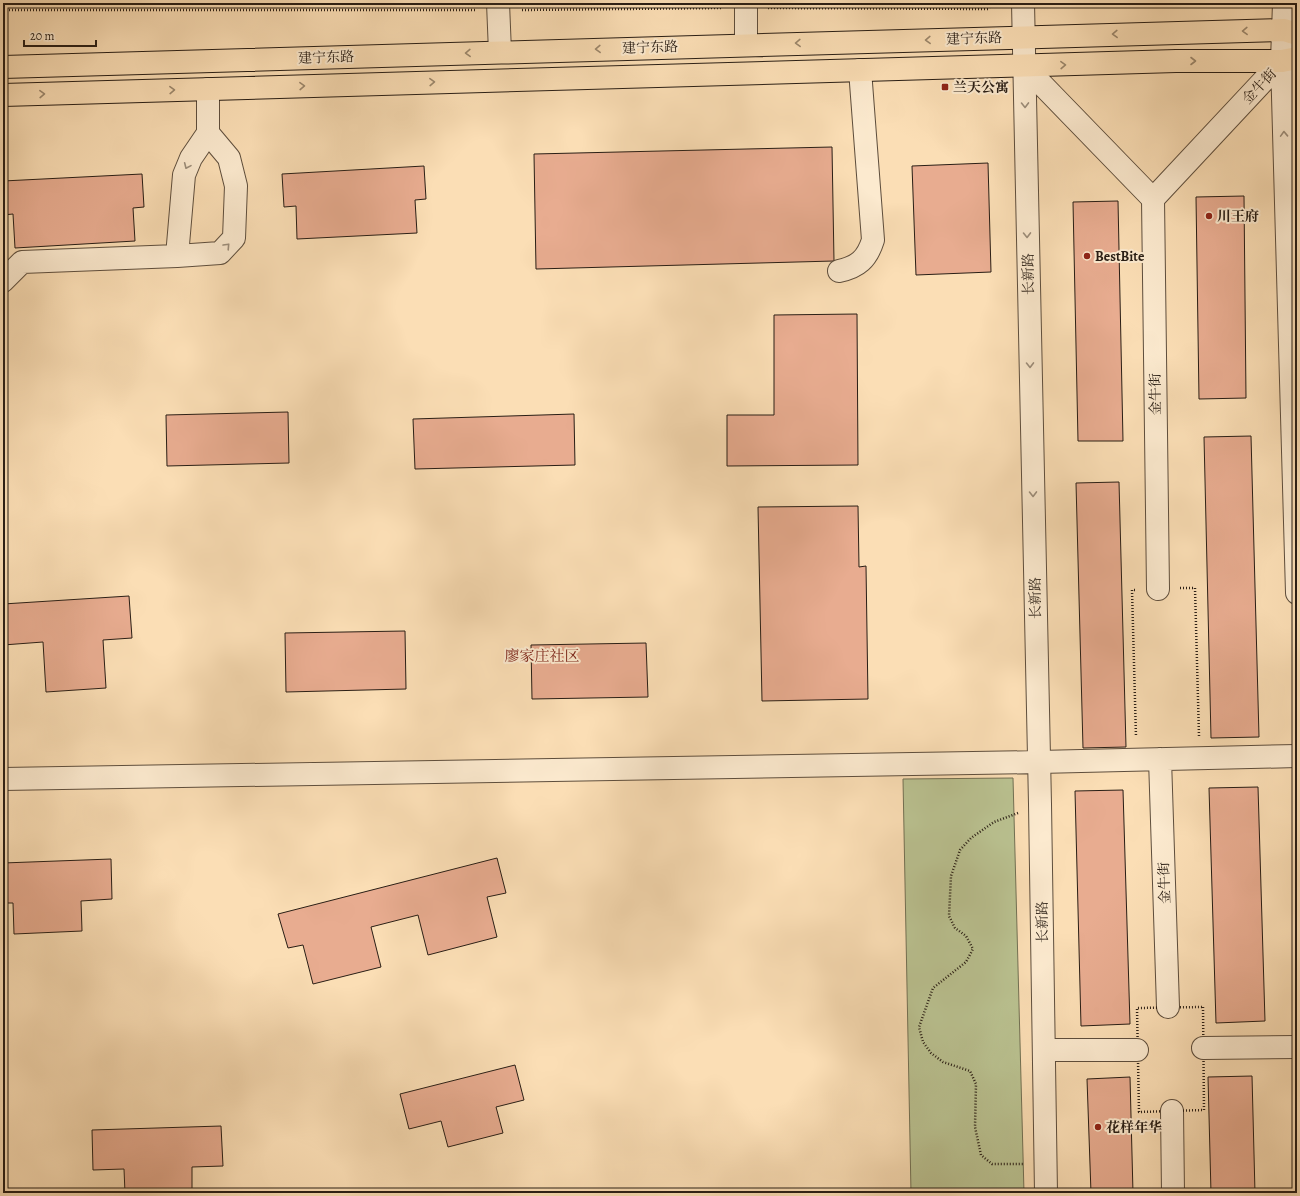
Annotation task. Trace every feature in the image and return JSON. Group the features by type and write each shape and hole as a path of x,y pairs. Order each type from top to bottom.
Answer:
{"main road":[{"name":"建宁东路","path":"3,67 1023,37 1290,32"},
{"name":"建宁东路","path":"3,96 1176,61 1290,60"}],"street":[{"path":"498,3 500,52"},
{"path":"746,3 746,45"},
{"name":"长新路","path":"1023,3 1040,804 1046,1193"},
{"path":"1284,3 1290,32 1297,593"},
{"name":"金牛街","path":"1158,589 1153,198 1290,60"},
{"path":"1024,66 1153,198"},
{"path":"839,271 849,269 858,264 866,256 873,240 860,70"},
{"path":"177,256 184,174 191,158 208,133 208,89"},
{"path":"3,280 22,262 220,253 234,238 236,186 229,158 208,133"},
{"path":"3,779 1039,762 1297,756"},
{"name":"金牛街","path":"1160,759 1168,1008"},
{"path":"1203,1048 1297,1048"},
{"path":"1044,1050 1137,1050"},
{"path":"1172,1111 1173,1193"}],"path":[{"path":"1137,760 1132,590 1158,589 1195,588 1200,758"},
{"path":"1040,804 994,822 971,838 960,850 952,876 949,916 955,928 966,936 972,949 966,962 934,988 919,1027 923,1042 931,1053 943,1062 970,1071 976,1084 975,1127 981,1154 992,1164 1046,1165"},
{"path":"1203,1007 1204,1110 1139,1112 1137,1008 1168,1008 1203,1007"}],"green space":[{"path":"1013,778 1024,1193 911,1193 903,779"}],"building":[{"path":"832,147 834,261 536,269 534,154"},
{"path":"988,163 991,272 916,275 912,166"},
{"path":"424,166 426,199 415,200 417,233 297,239 296,206 284,207 282,174"},
{"path":"142,174 144,207 133,208 135,241 15,248 13,214 3,215 3,181"},
{"path":"1244,196 1246,398 1199,399 1196,197"},
{"path":"1118,201 1123,441 1078,441 1073,202"},
{"path":"857,314 858,465 727,466 727,415 774,415 774,315"},
{"path":"288,412 289,463 167,466 166,415"},
{"path":"574,414 575,465 415,469 413,419"},
{"path":"1251,436 1259,737 1211,738 1204,437"},
{"path":"1119,482 1126,747 1083,748 1076,483"},
{"path":"858,506 859,567 866,566 868,699 762,701 758,507"},
{"path":"129,596 132,638 103,640 106,688 46,692 43,642 3,645 3,604"},
{"path":"405,631 406,689 286,692 285,633"},
{"path":"646,643 648,697 532,699 531,645"},
{"path":"1258,787 1265,1021 1216,1023 1209,788"},
{"path":"1123,790 1130,1024 1081,1026 1075,791"},
{"path":"497,858 506,893 487,897 497,937 428,955 418,915 371,927 381,967 313,984 303,945 288,948 278,914"},
{"path":"111,859 112,899 81,901 82,931 14,934 13,903 3,903 3,863"},
{"path":"515,1065 524,1100 496,1107 503,1133 448,1147 441,1121 409,1129 400,1094"},
{"path":"1252,1076 1255,1193 1211,1193 1208,1077"},
{"path":"1130,1077 1133,1193 1091,1193 1087,1079"},
{"path":"221,1126 223,1166 192,1167 192,1193 125,1193 124,1169 93,1170 92,1130"}],"place":[{"name":"兰天公寓","path":"945,87"},
{"name":"川王府","path":"1209,216"},
{"name":"BestBite","path":"1087,256"},
{"name":"花样年华","path":"1098,1127"}],"district":[{"name":"廖家庄社区","path":"542,656"}]}
